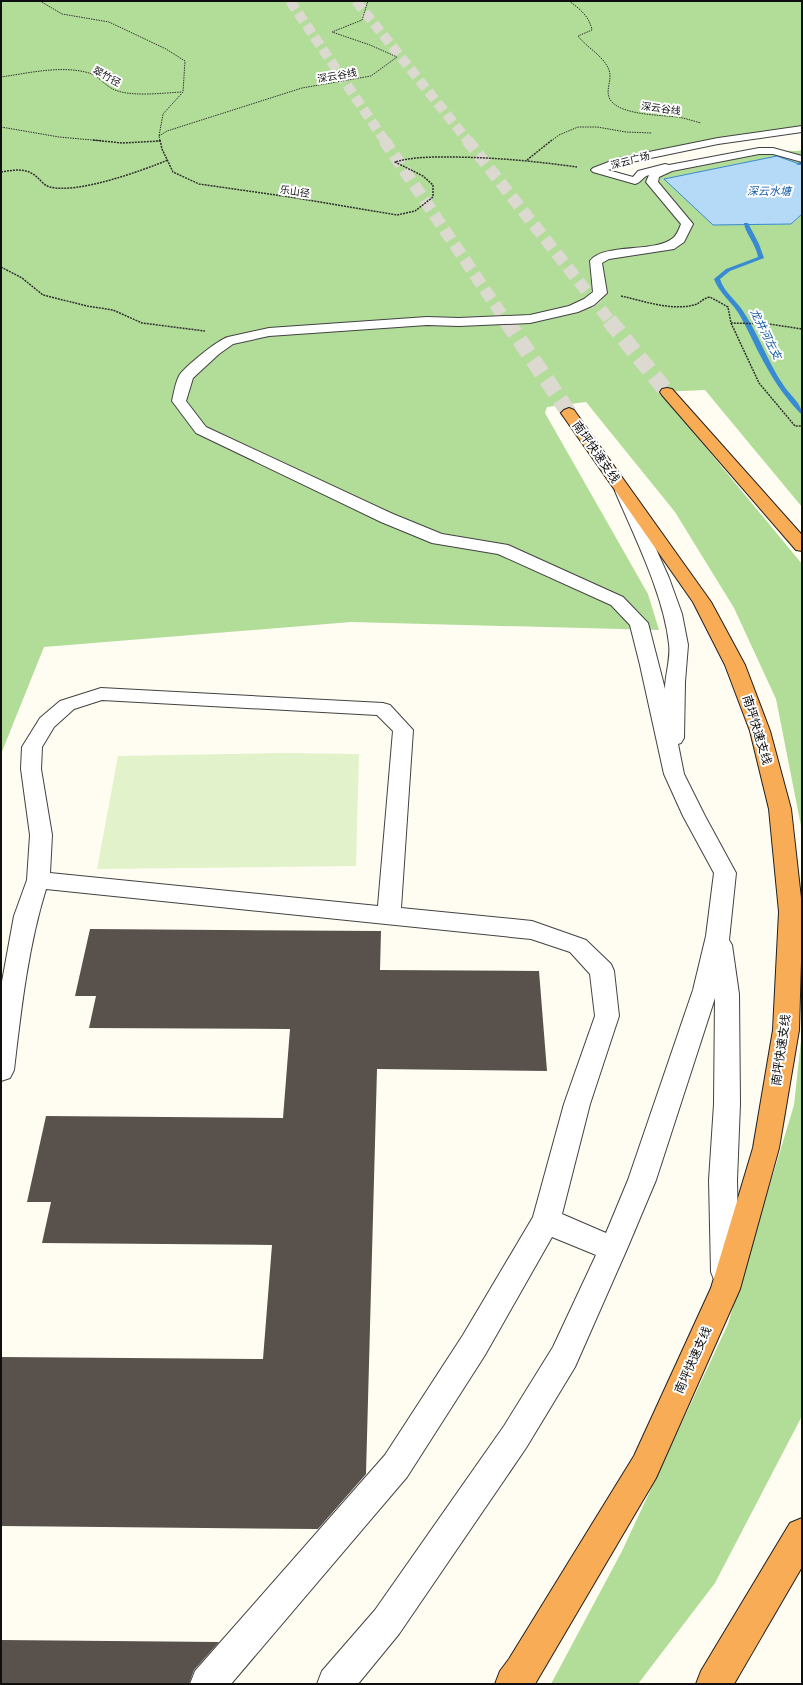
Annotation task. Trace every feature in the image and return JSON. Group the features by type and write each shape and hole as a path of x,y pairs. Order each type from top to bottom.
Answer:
{"highway":[{"path":"667,392 802,546"},
{"name":"南坪快速支线","path":"514,1684 645,1467 725,1289 766,1148 786,1030 792,912 780,809 760,731 735,665 702,602 569,413"},
{"path":"714,1684 802,1535"}],"street":[{"name":"深云广场","path":"597,170 619,161 710,142 802,129"},
{"name":"深云广场","path":"597,170 635,181 642,173 666,167 764,150 797,151 799,155"},
{"path":"335,1684 386,1622 515,1437 564,1357 613,1249 642,1180 705,990 718,936 725,873 694,816 674,774 650,665 639,623 617,601 502,549 438,539 387,518 201,430 179,402 186,376 214,350 228,341 269,332 427,321 459,322 530,319 578,307 590,302 600,292 596,261 606,256 670,246 680,239 687,224 652,182 654,174 669,168 759,151 773,151 799,155"},
{"path":"622,489 660,578 673,614 679,645 675,682 674,774"},
{"path":"1,1070 9,1010 26,916 38,880 42,835 31,769 32,747 47,723 67,705 102,694 383,709 403,730 388,915"},
{"path":"38,880 532,930 578,946 602,971 607,1016 577,1104 546,1220 474,1345 396,1466 208,1684"},
{"path":"718,936 727,994 727,1104 723,1180 725,1289"},
{"path":"546,1220 613,1249"}],"path":[{"path":"40,1 62,14 109,22 166,49 185,61 183,92"},
{"name":"深云谷线","path":"159,136 167,131 302,88 371,76 397,57 370,45 332,32 362,20 368,1"},
{"name":"深云谷线","path":"569,1 582,11 591,24 592,30 578,36 583,44 601,57 610,72 611,79 607,88 608,95 612,102 634,112 680,118 701,123"},
{"name":"翠竹径","path":"1,77 41,72 74,71 91,74 116,91 156,94 183,92"},
{"name":"乐山径","path":"183,92 163,114 159,136 173,172 198,184 290,197 397,216 415,211 433,197 433,185 423,176 395,162 407,158 465,157 527,160 597,170"},
{"path":"1,126 59,137 122,142 160,141"},
{"path":"527,160 559,135 578,127 597,127 626,132 656,134"},
{"path":"1,172 13,170 30,171 42,182 49,186 59,188 98,184 168,160"},
{"path":"1,267 22,278 43,295 114,310 142,323 222,334 228,341"},
{"path":"600,292 681,308 697,305 702,299 710,297 728,307 731,323 739,336 749,364 759,383 795,426 802,426"},
{"path":"731,323 769,324 802,329"}],"green space":[{"path":"1,1 802,1 802,129 619,161 598,170 635,181 642,173 764,150 802,150 802,165 777,156 791,224 802,214 802,507 705,390 660,392 802,564 802,831 776,699 734,608 675,512 586,402 547,407 545,413 648,594 659,630 351,622 44,647 1,754"},
{"path":"284,753 359,754 356,866 97,869 118,756"},
{"path":"802,1031 802,1416 715,1583 638,1684 551,1684 622,1551 728,1324 794,1105"}],"water":[{"name":"深云水塘","path":"777,156 802,165 802,214 791,224 713,225 664,179"}],"building":[{"path":"90,929 381,931 380,970 539,971 547,1071 377,1069 366,1474 318,1529 1,1526 1,1357 263,1359 272,1245 42,1243 51,1202 27,1202 46,1116 283,1118 290,1029 89,1028 96,996 75,996"},
{"path":"1,1640 219,1642 194,1670 189,1684 1,1684"}],"waterway":[{"path":"798,164 802,162"},
{"name":"龙井河左支","path":"746,224 757,244 761,258 728,270 717,279 721,288 744,317 775,378 802,412"}],"tunnel":[{"path":"290,1 385,141"},
{"path":"356,1 468,141"},
{"path":"384,140 506,321"},
{"path":"467,140 610,321"},
{"path":"506,320 569,413"},
{"path":"609,320 667,392"}]}
